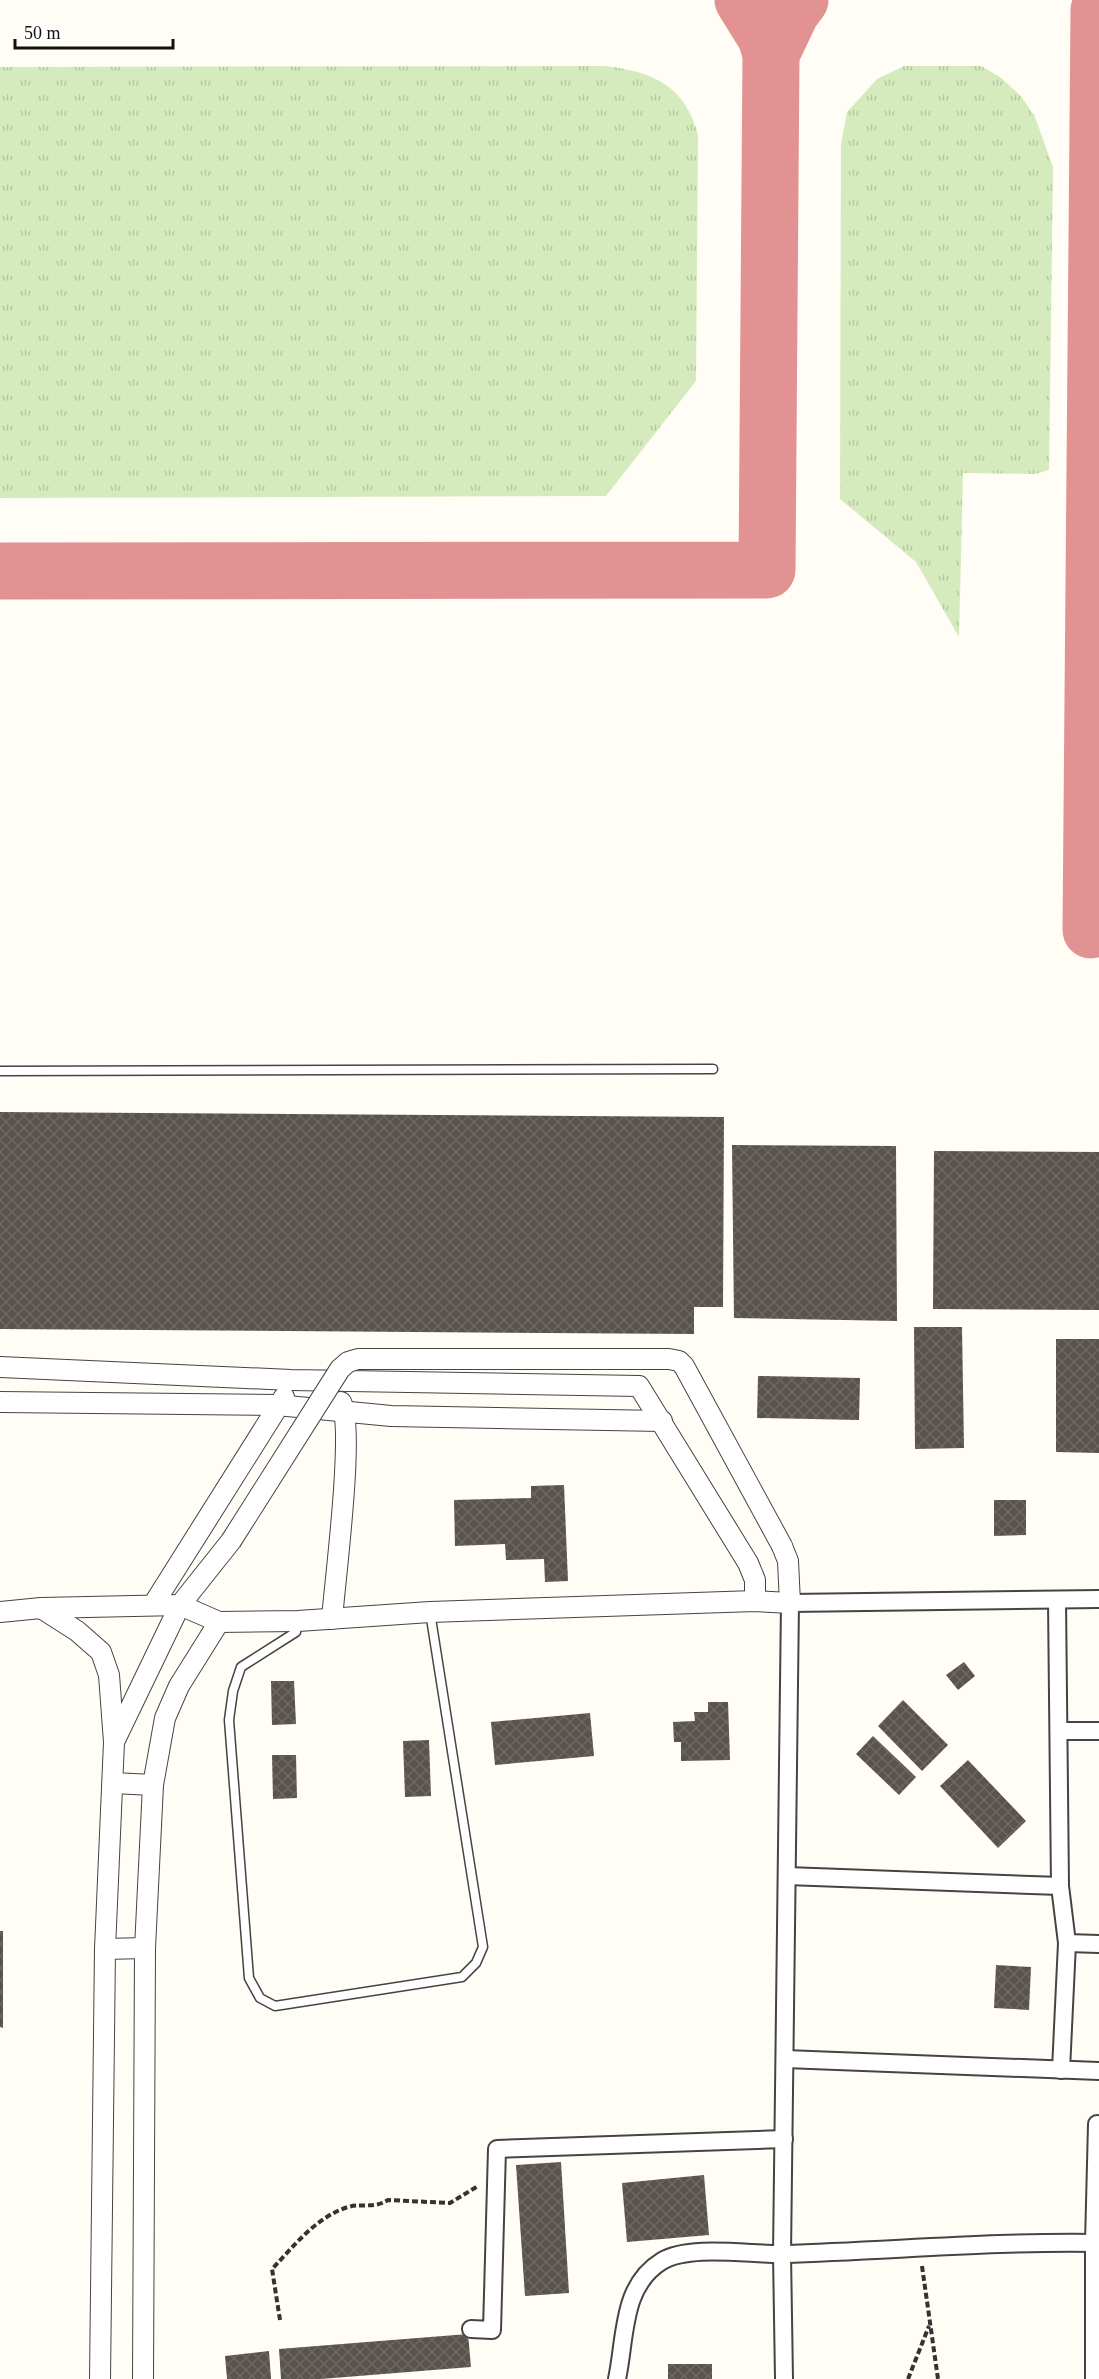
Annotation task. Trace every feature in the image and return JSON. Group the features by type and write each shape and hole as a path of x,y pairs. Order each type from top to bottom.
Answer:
{"street":[{"path":"114,1742 180,1605 231,1541 340,1369 348,1362 358,1359 669,1359 679,1361 684,1366 788,1561 790,1603 782,2254 784,2379"},
{"path":"0,1367 291,1380 639,1386 748,1563 755,1581 755,1601"},
{"path":"153,1605 286,1393 304,1388 319,1390 341,1402 346,1412 345,1471 332,1619"},
{"path":"0,1402 278,1406"},
{"path":"346,1412 391,1416 662,1421"},
{"path":"0,1612 41,1608 180,1605 219,1622 298,1621 429,1612 755,1601 790,1603 1099,1599"},
{"path":"1057,1600 1060,1886 1067,1943 1061,2070"},
{"path":"41,1608 77,1631 101,1652 109,1675 114,1742 105,1949 100,2379"},
{"path":"143,2379 145,1948 153,1785 165,1718 179,1686 219,1622"},
{"path":"1059,1731 1099,1731"},
{"path":"113,1783 153,1785"},
{"path":"787,1875 1060,1886"},
{"path":"1067,1943 1099,1944"},
{"path":"105,1949 145,1948"},
{"path":"784,2059 1099,2071"},
{"path":"1094,2379 1097,2124"},
{"path":"471,2330 492,2330 497,2149 784,2139"},
{"path":"617,2379 630,2297 644,2276 663,2260 688,2253 782,2254 920,2247 1096,2243"}],"lane":[{"path":"0,1071 713,1069"},
{"path":"298,1621 296,1632 242,1667 233,1691 229,1720 249,1978 260,1998 275,2006 462,1977 476,1963 483,1947 429,1612"}],"path":[{"path":"280,2319 272,2269 309,2229 348,2207 379,2206 387,2200 450,2203 496,2174"},
{"path":"920,2247 938,2379"},
{"path":"908,2379 930,2325"}],"green space":[{"path":"606,66 639,72 665,84 685,104 698,135 696,381 606,496 0,498 0,67"},
{"path":"904,66 981,66 1000,77 1021,96 1035,117 1053,167 1049,470 1035,474 963,473 959,637 916,562 840,499 841,144 847,112 877,79"}],"building":[{"path":"0,1112 724,1117 723,1307 694,1307 694,1334 0,1329"},
{"path":"732,1145 896,1146 897,1321 734,1318"},
{"path":"934,1151 1099,1152 1099,1310 933,1309"},
{"path":"914,1327 962,1327 964,1448 915,1449"},
{"path":"1056,1339 1099,1339 1099,1453 1056,1452"},
{"path":"758,1376 860,1378 859,1420 757,1418"},
{"path":"564,1485 568,1581 545,1582 544,1559 506,1560 505,1544 455,1546 454,1500 531,1498 531,1486"},
{"path":"994,1500 1026,1500 1026,1535 994,1536"},
{"path":"964,1662 975,1676 958,1690 946,1675"},
{"path":"271,1681 294,1681 296,1724 272,1725"},
{"path":"903,1700 948,1745 922,1771 878,1726"},
{"path":"708,1702 728,1702 730,1760 681,1761 681,1742 674,1742 673,1722 695,1721 694,1712 708,1712"},
{"path":"590,1713 594,1756 495,1765 491,1722"},
{"path":"873,1736 916,1777 899,1795 856,1754"},
{"path":"429,1740 431,1796 405,1797 403,1741"},
{"path":"272,1755 296,1755 297,1798 273,1799"},
{"path":"968,1760 1026,1821 998,1848 940,1786"},
{"path":"0,1931 3,1931 3,2028 0,2027"},
{"path":"996,1965 1031,1967 1029,2010 994,2008"},
{"path":"561,2162 569,2293 525,2296 516,2165"},
{"path":"704,2175 709,2235 627,2242 622,2183"},
{"path":"468,2334 471,2367 321,2379 281,2379 279,2349"},
{"path":"269,2351 271,2379 227,2379 225,2356"},
{"path":"668,2364 712,2364 712,2379 668,2379"}],"taxiway":[{"path":"0,571 767,570 771,54 766,37 743,0"},
{"path":"771,54 791,12 800,0"},
{"path":"1091,930 1099,10"}]}
